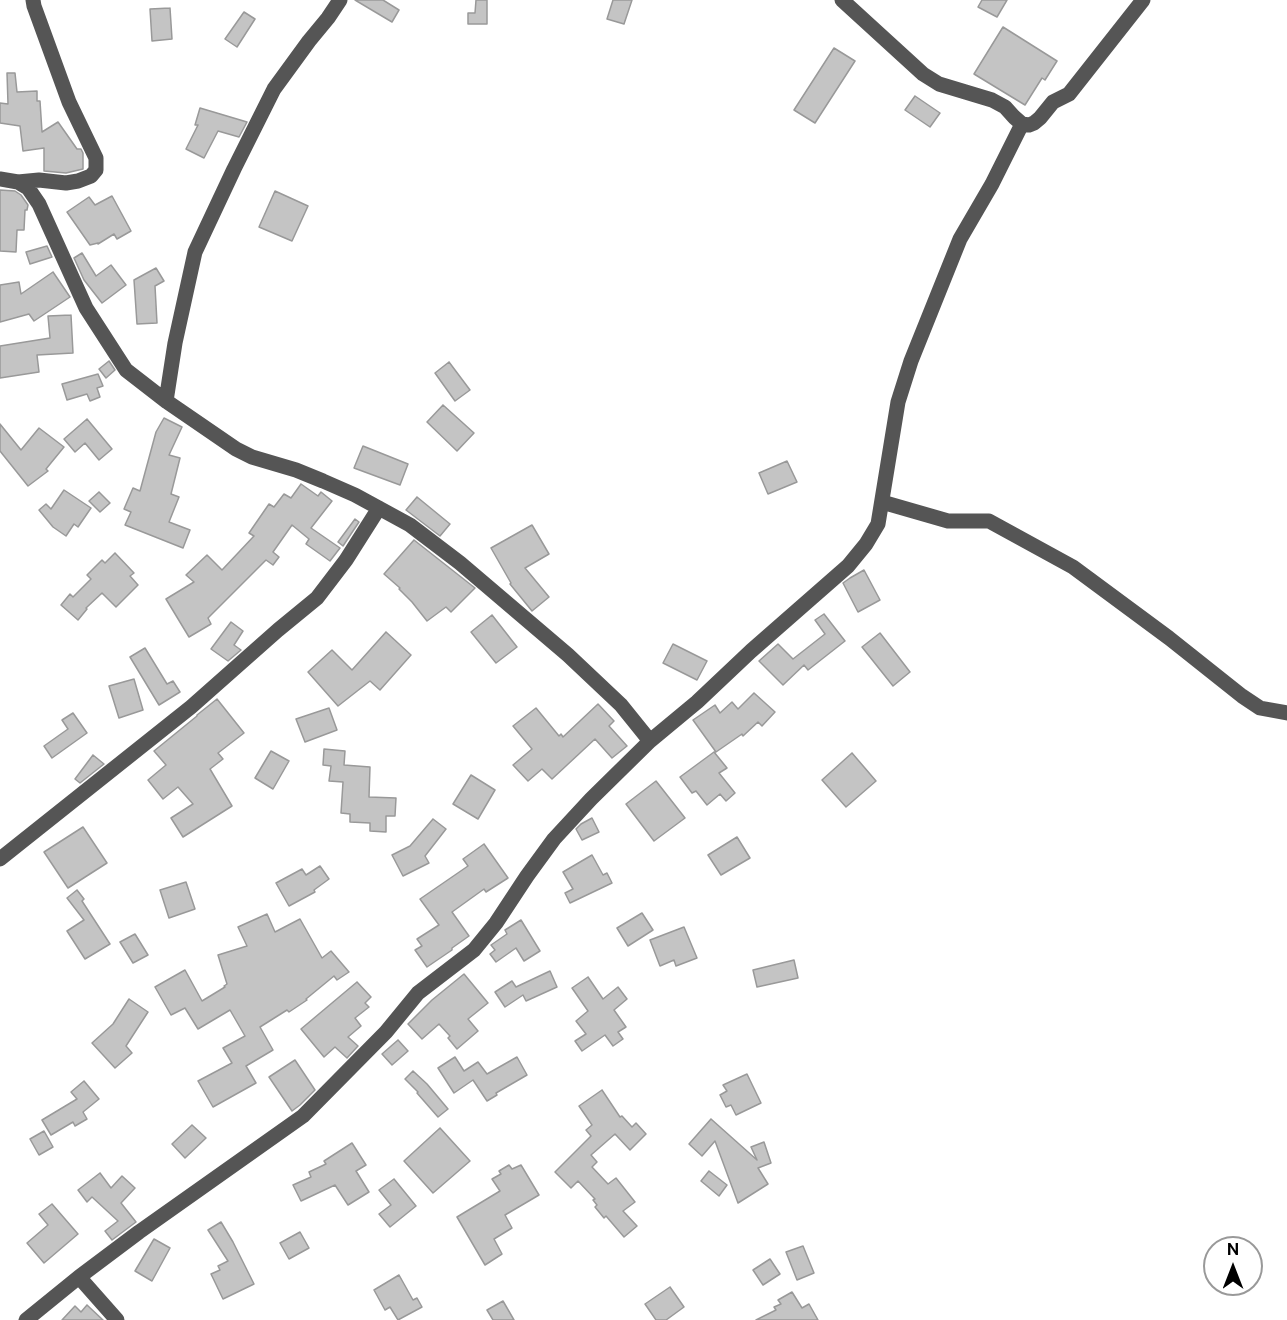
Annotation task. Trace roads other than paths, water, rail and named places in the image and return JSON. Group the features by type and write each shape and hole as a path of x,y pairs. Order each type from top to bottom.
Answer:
{"street":[{"path":"0,179 18,182 39,180 66,183 92,176 96,170 96,158 69,102 33,0"},
{"path":"166,401 175,343 195,252 274,89 340,0"},
{"path":"842,0 923,74 939,84 993,100 1023,124 1034,123 1053,102 1068,94 1143,0"},
{"path":"26,1320 139,1232 303,1116 386,1032 418,993 474,950 496,923 554,839 591,799 650,741 697,702 848,566 867,544 878,524 898,402 911,362 960,238 993,184 1023,124"},
{"path":"18,182 28,188 39,204 86,308 126,370 166,401 236,449 252,457 323,481 410,525 460,563 559,648 621,705 650,741"},
{"path":"882,502 948,521 988,521 1073,567 1260,708 1287,713"},
{"path":"0,859 191,707 317,598 346,560 378,508"},
{"path":"79,1277 117,1320"}]}
